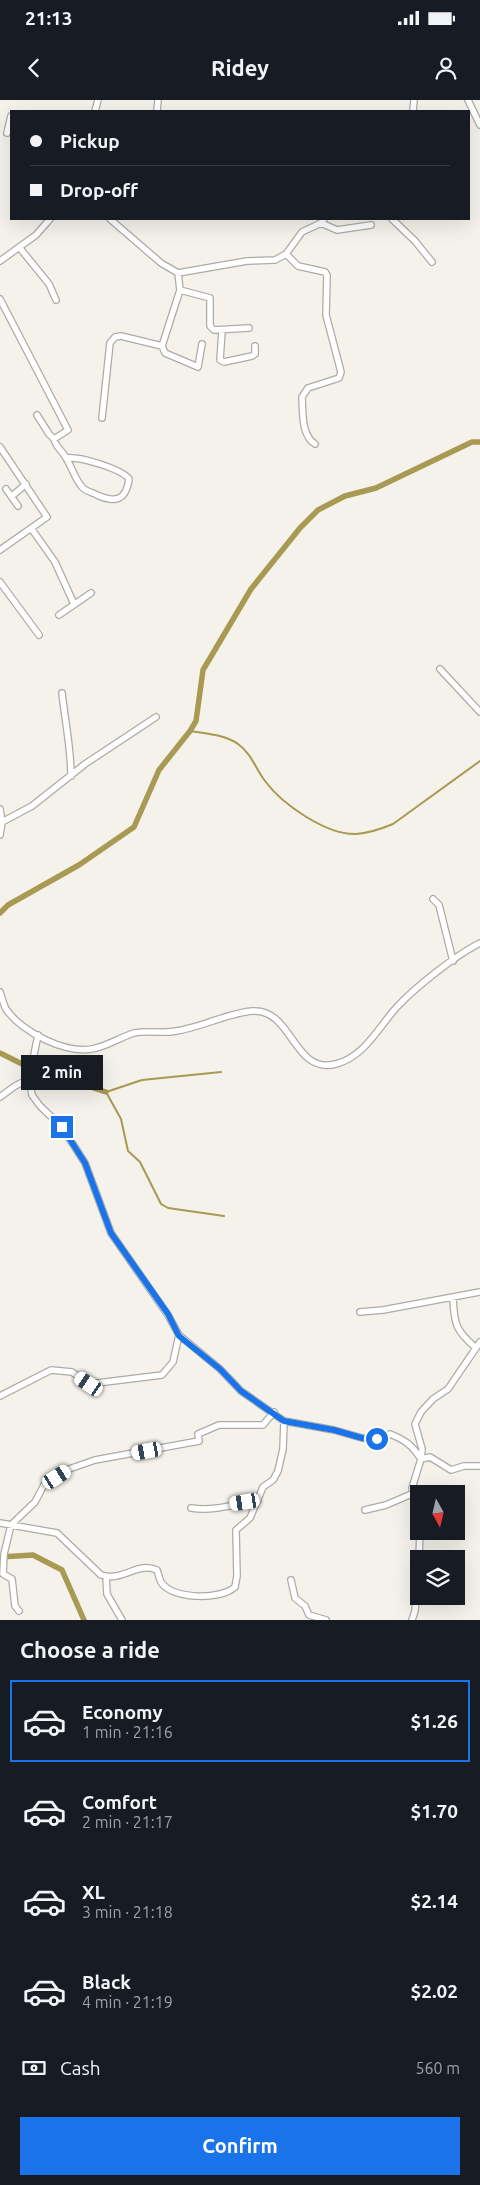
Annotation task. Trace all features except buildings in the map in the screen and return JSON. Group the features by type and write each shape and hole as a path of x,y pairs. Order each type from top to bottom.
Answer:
{"street":[{"path":"468,100 480,125"},
{"path":"7,133 10,120"},
{"path":"0,261 36,235 49,220"},
{"path":"111,220 161,263 178,273 247,261 275,260 286,254 302,232 322,221 337,230 371,225"},
{"path":"393,220 415,241 432,262"},
{"path":"20,247 49,284 56,300"},
{"path":"286,254 298,266 325,272 327,275 326,315 340,372 339,378 308,388 302,396 306,433 309,440 315,444"},
{"path":"178,273 180,290 162,346 165,354 198,367 202,344"},
{"path":"180,290 210,298 210,326 214,330 249,328"},
{"path":"0,300 68,430 54,438"},
{"path":"222,331 220,360 224,362 252,356 255,354 255,346"},
{"path":"102,418 110,343 115,337 121,336 162,346"},
{"path":"37,415 49,434 54,438 56,446 66,458 83,488 109,501 116,501 121,498 129,485 130,479 126,475 101,465 66,458"},
{"path":"0,447 48,516 0,550"},
{"path":"12,496 26,484"},
{"path":"6,489 18,506"},
{"path":"31,528 55,562 74,604"},
{"path":"0,582 39,635"},
{"path":"58,616 91,593"},
{"path":"440,669 480,712"},
{"path":"62,693 70,740 71,776"},
{"path":"2,822 32,806 85,764 156,717"},
{"path":"0,808 2,822 0,835"},
{"path":"433,899 439,905 453,961"},
{"path":"0,992 5,1008 25,1029 59,1045 78,1049 94,1049 136,1033 176,1032 254,1010 273,1016 284,1026 300,1052 306,1058 326,1065 337,1064 356,1054 377,1034 404,1001 453,961 480,943"},
{"path":"38,1035 29,1079 32,1095 40,1106 62,1127 85,1163 111,1233 158,1300 179,1336 220,1369 241,1391 274,1412 284,1421 334,1430 362,1438 377,1439 390,1434 409,1443 421,1459"},
{"path":"0,1097 29,1079"},
{"path":"360,1312 383,1310 480,1292"},
{"path":"453,1298 454,1322 463,1337 476,1348"},
{"path":"0,1396 51,1370 72,1372 89,1384 162,1375 173,1362 179,1336"},
{"path":"413,1485 422,1449 415,1424 421,1412 432,1399 448,1389 480,1342"},
{"path":"19,1611 15,1606 12,1579 3,1574 4,1554 11,1524 35,1502 44,1485 70,1469 95,1460 199,1441 198,1434 219,1425 263,1425 274,1412"},
{"path":"0,1523 57,1533 101,1575 119,1577 142,1568 151,1567 157,1570 161,1582 169,1589 181,1595 222,1595 230,1592 235,1586 237,1576 236,1530 250,1518 263,1487 273,1480 278,1471 283,1450 284,1421"},
{"path":"421,1459 430,1457 451,1470 464,1466 480,1466"},
{"path":"365,1510 386,1505 410,1496"},
{"path":"191,1508 204,1511 258,1500"},
{"path":"106,1576 110,1602 122,1620"},
{"path":"291,1580 294,1598 305,1606 309,1615 326,1620"},
{"path":"412,1620 416,1605"}],"waterway":[{"path":"0,913 8,905 79,865 134,827 159,770 196,721 203,670 251,589 300,528 318,510 345,496 376,488 472,442 480,442"},
{"path":"190,731 221,736 238,744 250,756 265,781 282,799 319,824 344,833 366,833 393,824 480,761"},
{"path":"0,1053 26,1066"},
{"path":"37,1070 106,1092"},
{"path":"221,1072 142,1080 106,1092 121,1119 128,1151 140,1162 161,1204 168,1208 224,1216"},
{"path":"0,1557 33,1555 62,1570 84,1620"}],"route":[{"path":"62,1127 85,1163 111,1233 168,1314 179,1336 220,1369 241,1391 274,1412 284,1421 303,1426 334,1430 362,1438 377,1439"}]}
